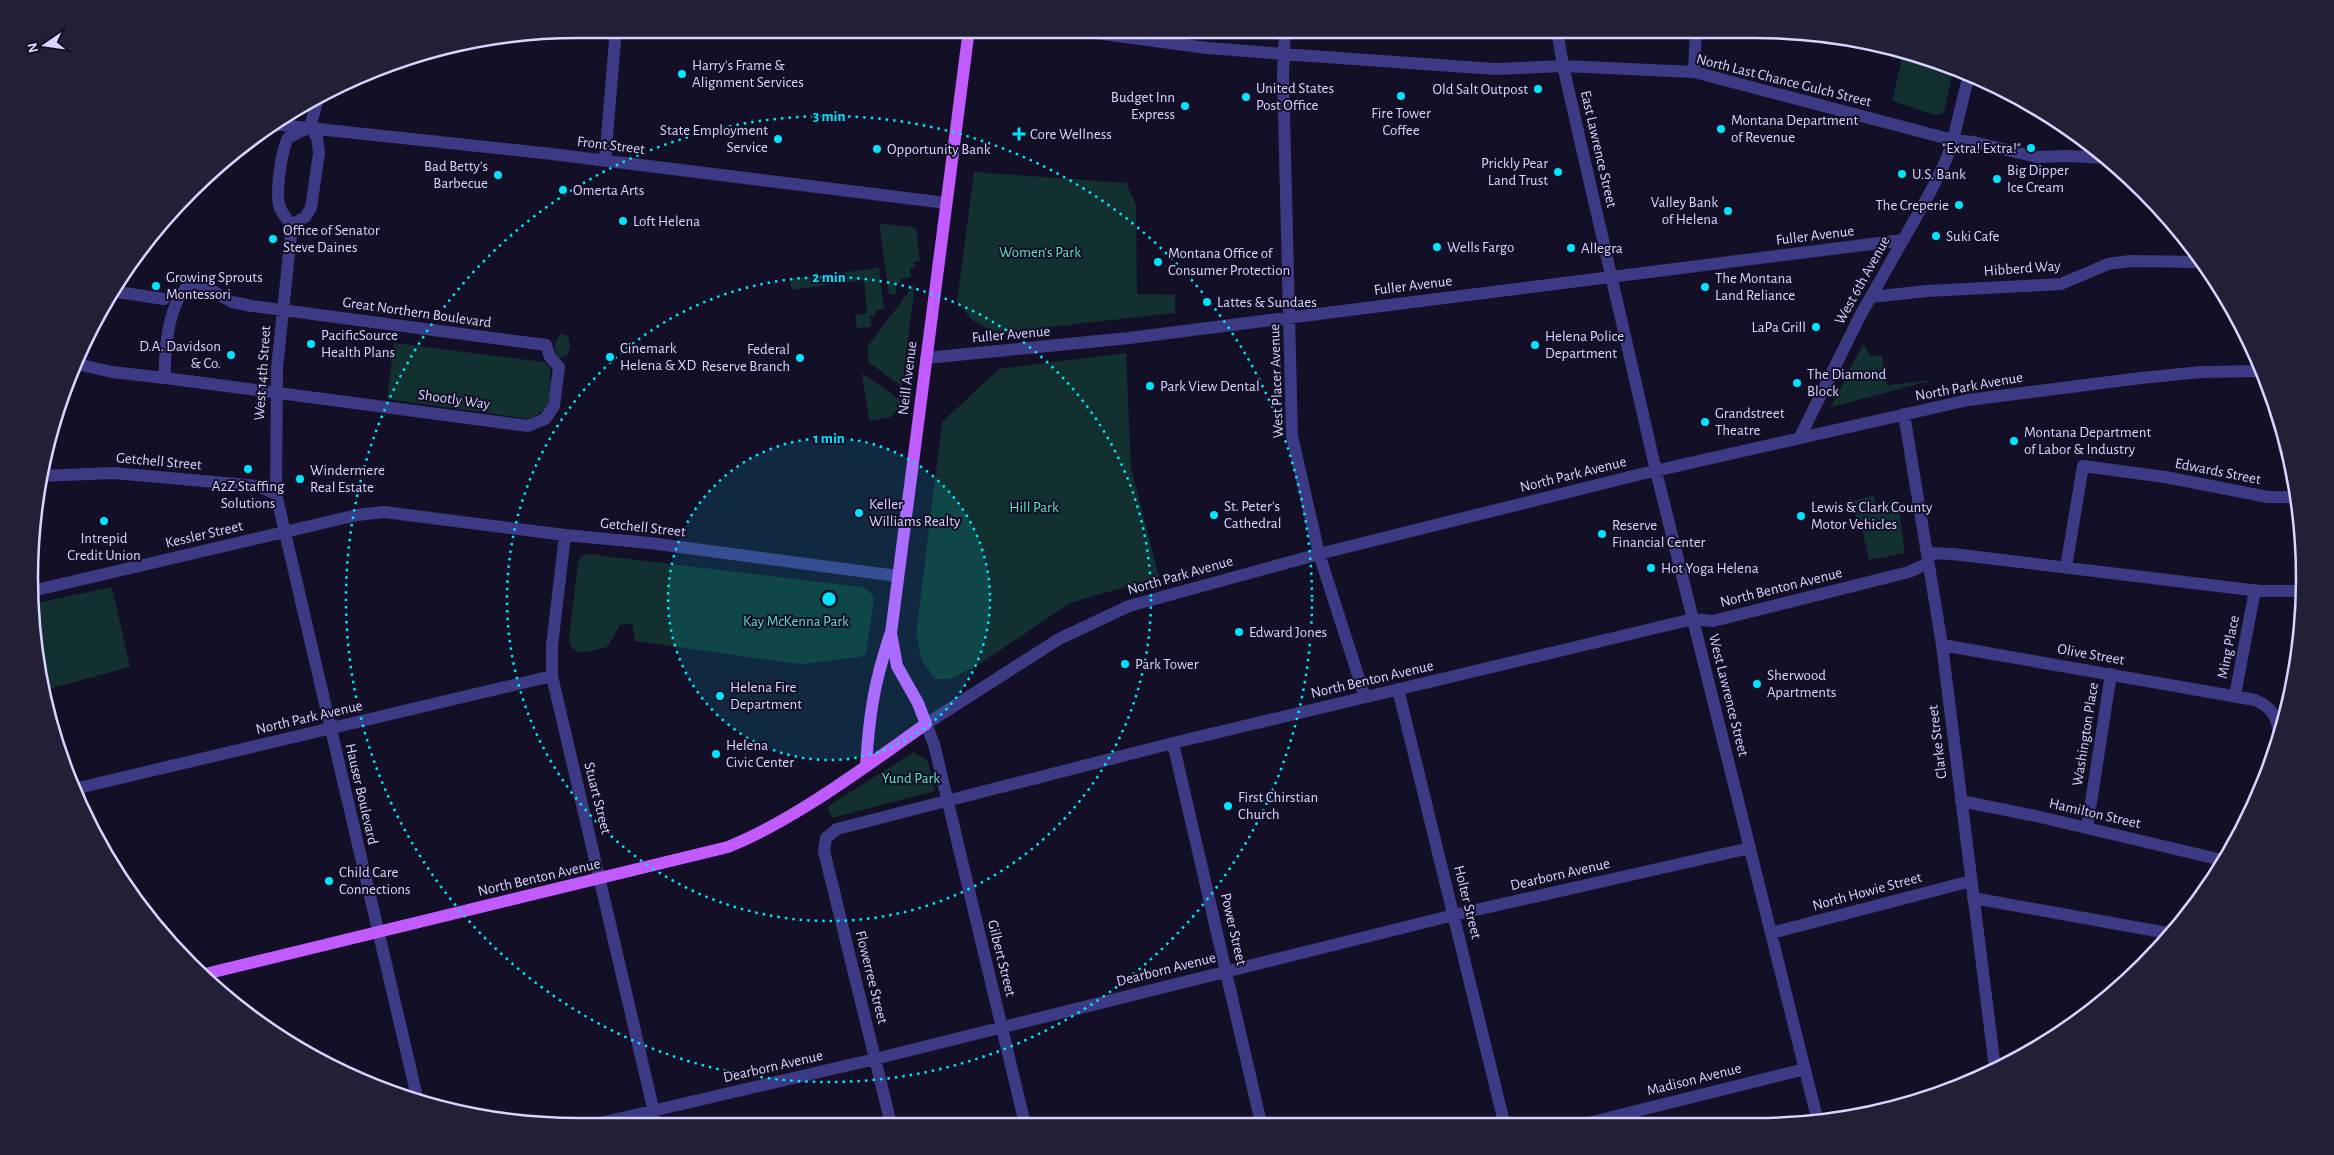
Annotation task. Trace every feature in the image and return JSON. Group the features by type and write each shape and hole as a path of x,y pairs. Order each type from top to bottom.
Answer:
{"main road":[{"name":"Neill Avenue","path":"926,724 918,703 897,666 891,633 968,38"},
{"path":"866,766 870,711 876,676 891,633"},
{"name":"North Park Avenue","path":"866,766 926,724"},
{"name":"North Benton Avenue","path":"210,973 704,854 749,839 866,766"}],"street":[{"path":"605,161 615,38"},
{"name":"North Last Chance Gulch Street","path":"1138,38 1207,48 1495,69 1563,66 1694,72 1953,140 1973,142 2036,157 2095,157"},
{"name":"West Placer Avenue","path":"1284,38 1292,436 1318,554 1365,697"},
{"name":"East Lawrence Street","path":"1558,38 1611,276"},
{"path":"1694,72 1696,38"},
{"name":"West 6th Avenue","path":"1800,437 1870,297 1932,189 1953,140 1967,81"},
{"path":"310,127 317,137 319,154 311,208 305,217 292,225 284,216 279,205 283,155 288,138 310,127 316,105"},
{"name":"Front Street","path":"283,125 605,161 946,203"},
{"name":"West 14th Street","path":"276,494 276,392 292,225"},
{"name":"Fuller Avenue","path":"926,358 1072,344 1903,240"},
{"name":"Hibberd Way","path":"1870,297 1936,290 2061,284 2101,267 2130,261 2194,262"},
{"name":"West Lawrence Street","path":"1611,276 1656,471 1816,1114"},
{"name":"Great Northern Boulevard","path":"165,378 170,316 183,289 191,284 202,285 232,302 424,331 546,345"},
{"path":"119,292 164,299"},
{"name":"Shootly Way","path":"82,364 112,372 528,426 545,420 554,406 559,366 550,357 546,345"},
{"name":"North Park Avenue","path":"926,724 1060,639 1120,610 1318,554 1656,471 1968,400 2084,384 2201,372 2255,371"},
{"name":"Clarke Street","path":"1904,414 1942,645 1994,1062"},
{"name":"Edwards Street","path":"2066,567 2083,466 2165,477 2268,497 2290,497"},
{"name":"Getchell Street","path":"47,476 114,473 258,486 276,494"},
{"name":"Hauser Boulevard","path":"276,494 416,1093"},
{"name":"Getchell Street","path":"384,512 565,535 650,543 897,576"},
{"name":"Kessler Street","path":"38,590 357,515 384,512"},
{"name":"Stuart Street","path":"565,535 552,646 552,676 656,1118"},
{"name":"North Benton Avenue","path":"826,838 837,829 1174,743 1693,619 1713,621 1909,572 1927,558 1953,554 2255,590 2296,591"},
{"name":"Ming Place","path":"2255,590 2236,695 2266,704 2275,714 2277,722"},
{"name":"Olive Street","path":"1942,645 2236,695"},
{"name":"Washington Place","path":"2087,828 2111,674"},
{"name":"North Park Avenue","path":"81,787 552,676"},
{"name":"Holter Street","path":"1398,689 1503,1118"},
{"path":"926,724 934,744 948,800"},
{"name":"Power Street","path":"1174,743 1260,1118"},
{"name":"Gilbert Street","path":"948,800 1024,1118"},
{"name":"Hamilton Street","path":"1961,801 2217,859"},
{"name":"Flowerree Street","path":"826,838 824,851 890,1118"},
{"name":"Dearborn Avenue","path":"621,1118 875,1058 1454,915 1750,848"},
{"name":"North Howie Street","path":"1771,933 1971,881"},
{"path":"1973,898 2163,932"},
{"name":"Madison Avenue","path":"1608,1118 1805,1069"}],"green space":[{"path":"1902,58 1952,75 1944,111 1941,114 1935,115 1892,101"},
{"name":"Women's Park","path":"974,172 1126,183 1136,205 1137,294 1175,295 1175,313 995,333 973,321 957,302"},
{"path":"879,223 916,228 920,261 914,262 915,267 910,268 911,277 900,279 900,283 895,284 897,294 889,294"},
{"path":"879,268 884,309 875,311 875,316 870,316 872,327 857,328 855,315 867,313 864,280 791,290 790,281 792,279"},
{"path":"915,284 902,386 869,363 867,347"},
{"path":"561,334 568,336 570,346 567,356 560,358 557,356 555,346"},
{"path":"394,343 544,362 550,367 550,398 548,404 538,414 529,419 387,399"},
{"path":"1863,344 1870,355 1882,356 1887,385 1933,380 1831,407"},
{"name":"Hill Park","path":"1126,353 1131,468 1159,577 1070,603 986,660 951,679 935,679 922,660 916,634 942,422 999,369"},
{"path":"862,373 900,400 900,407 891,417 869,421"},
{"path":"1874,495 1876,503 1882,506 1892,500 1898,502 1905,553 1869,560 1861,524 1858,525 1852,501"},
{"name":"Kay McKenna Park","path":"588,554 862,587 870,592 874,598 866,654 860,657 804,664 791,663 635,641 632,623 620,625 607,647 583,652 578,651 571,645 569,638 578,562 581,557"},
{"path":"112,587 130,667 49,689 42,648 39,603"},
{"name":"Yund Park","path":"914,752 928,761 935,791 832,818 827,807"}],"place":[{"name":"Harry's Frame & Alignment Services","path":"682,74"},
{"name":"Old Salt Outpost","path":"1538,89"},
{"name":"Fire Tower Coffee","path":"1401,96"},
{"name":"United States Post Office","path":"1246,97"},
{"name":"Budget Inn Express","path":"1185,106"},
{"name":"Montana Department of Revenue","path":"1721,129"},
{"name":"Core Wellness","path":"1019,134"},
{"name":"State Employment Service","path":"778,139"},
{"name":"\"Extra! Extra!\"","path":"2031,148"},
{"name":"Opportunity Bank","path":"877,149"},
{"name":"Prickly Pear Land Trust","path":"1558,172"},
{"name":"U.S. Bank","path":"1902,174"},
{"name":"Bad Betty's Barbecue","path":"498,175"},
{"name":"Big Dipper Ice Cream","path":"1997,179"},
{"name":"Omerta Arts","path":"563,190"},
{"name":"The Creperie","path":"1959,205"},
{"name":"Valley Bank of Helena","path":"1728,211"},
{"name":"Loft Helena","path":"623,221"},
{"name":"Suki Cafe","path":"1936,236"},
{"name":"Office of Senator Steve Daines","path":"273,239"},
{"name":"Wells Fargo","path":"1437,247"},
{"name":"Allegra","path":"1571,248"},
{"name":"Montana Office of Consumer Protection","path":"1158,262"},
{"name":"Growing Sprouts Montessori","path":"156,286"},
{"name":"The Montana Land Reliance","path":"1705,287"},
{"name":"Lattes & Sundaes","path":"1207,302"},
{"name":"LaPa Grill","path":"1816,327"},
{"name":"PacificSource Health Plans","path":"311,344"},
{"name":"Helena Police Department","path":"1535,345"},
{"name":"D.A. Davidson & Co.","path":"231,355"},
{"name":"Cinemark Helena & XD","path":"610,357"},
{"name":"Federal Reserve Branch","path":"800,358"},
{"name":"The Diamond Block","path":"1797,383"},
{"name":"Park View Dental","path":"1150,386"},
{"name":"Grandstreet Theatre","path":"1705,422"},
{"name":"Montana Department of Labor & Industry","path":"2014,441"},
{"name":"A2Z Staffing Solutions","path":"248,469"},
{"name":"Windermere Real Estate","path":"300,479"},
{"name":"Keller Williams Realty","path":"859,513"},
{"name":"St. Peter's Cathedral","path":"1214,515"},
{"name":"Lewis & Clark County Motor Vehicles","path":"1801,516"},
{"name":"Intrepid Credit Union","path":"104,521"},
{"name":"Reserve Financial Center","path":"1602,534"},
{"name":"Hot Yoga Helena","path":"1651,568"},
{"name":"Edward Jones","path":"1239,632"},
{"name":"Park Tower","path":"1125,664"},
{"name":"Sherwood Apartments","path":"1757,684"},
{"name":"Helena Fire Department","path":"720,696"},
{"name":"Helena Civic Center","path":"716,754"},
{"name":"First Chirstian Church","path":"1228,806"},
{"name":"Child Care Connections","path":"329,881"}]}
